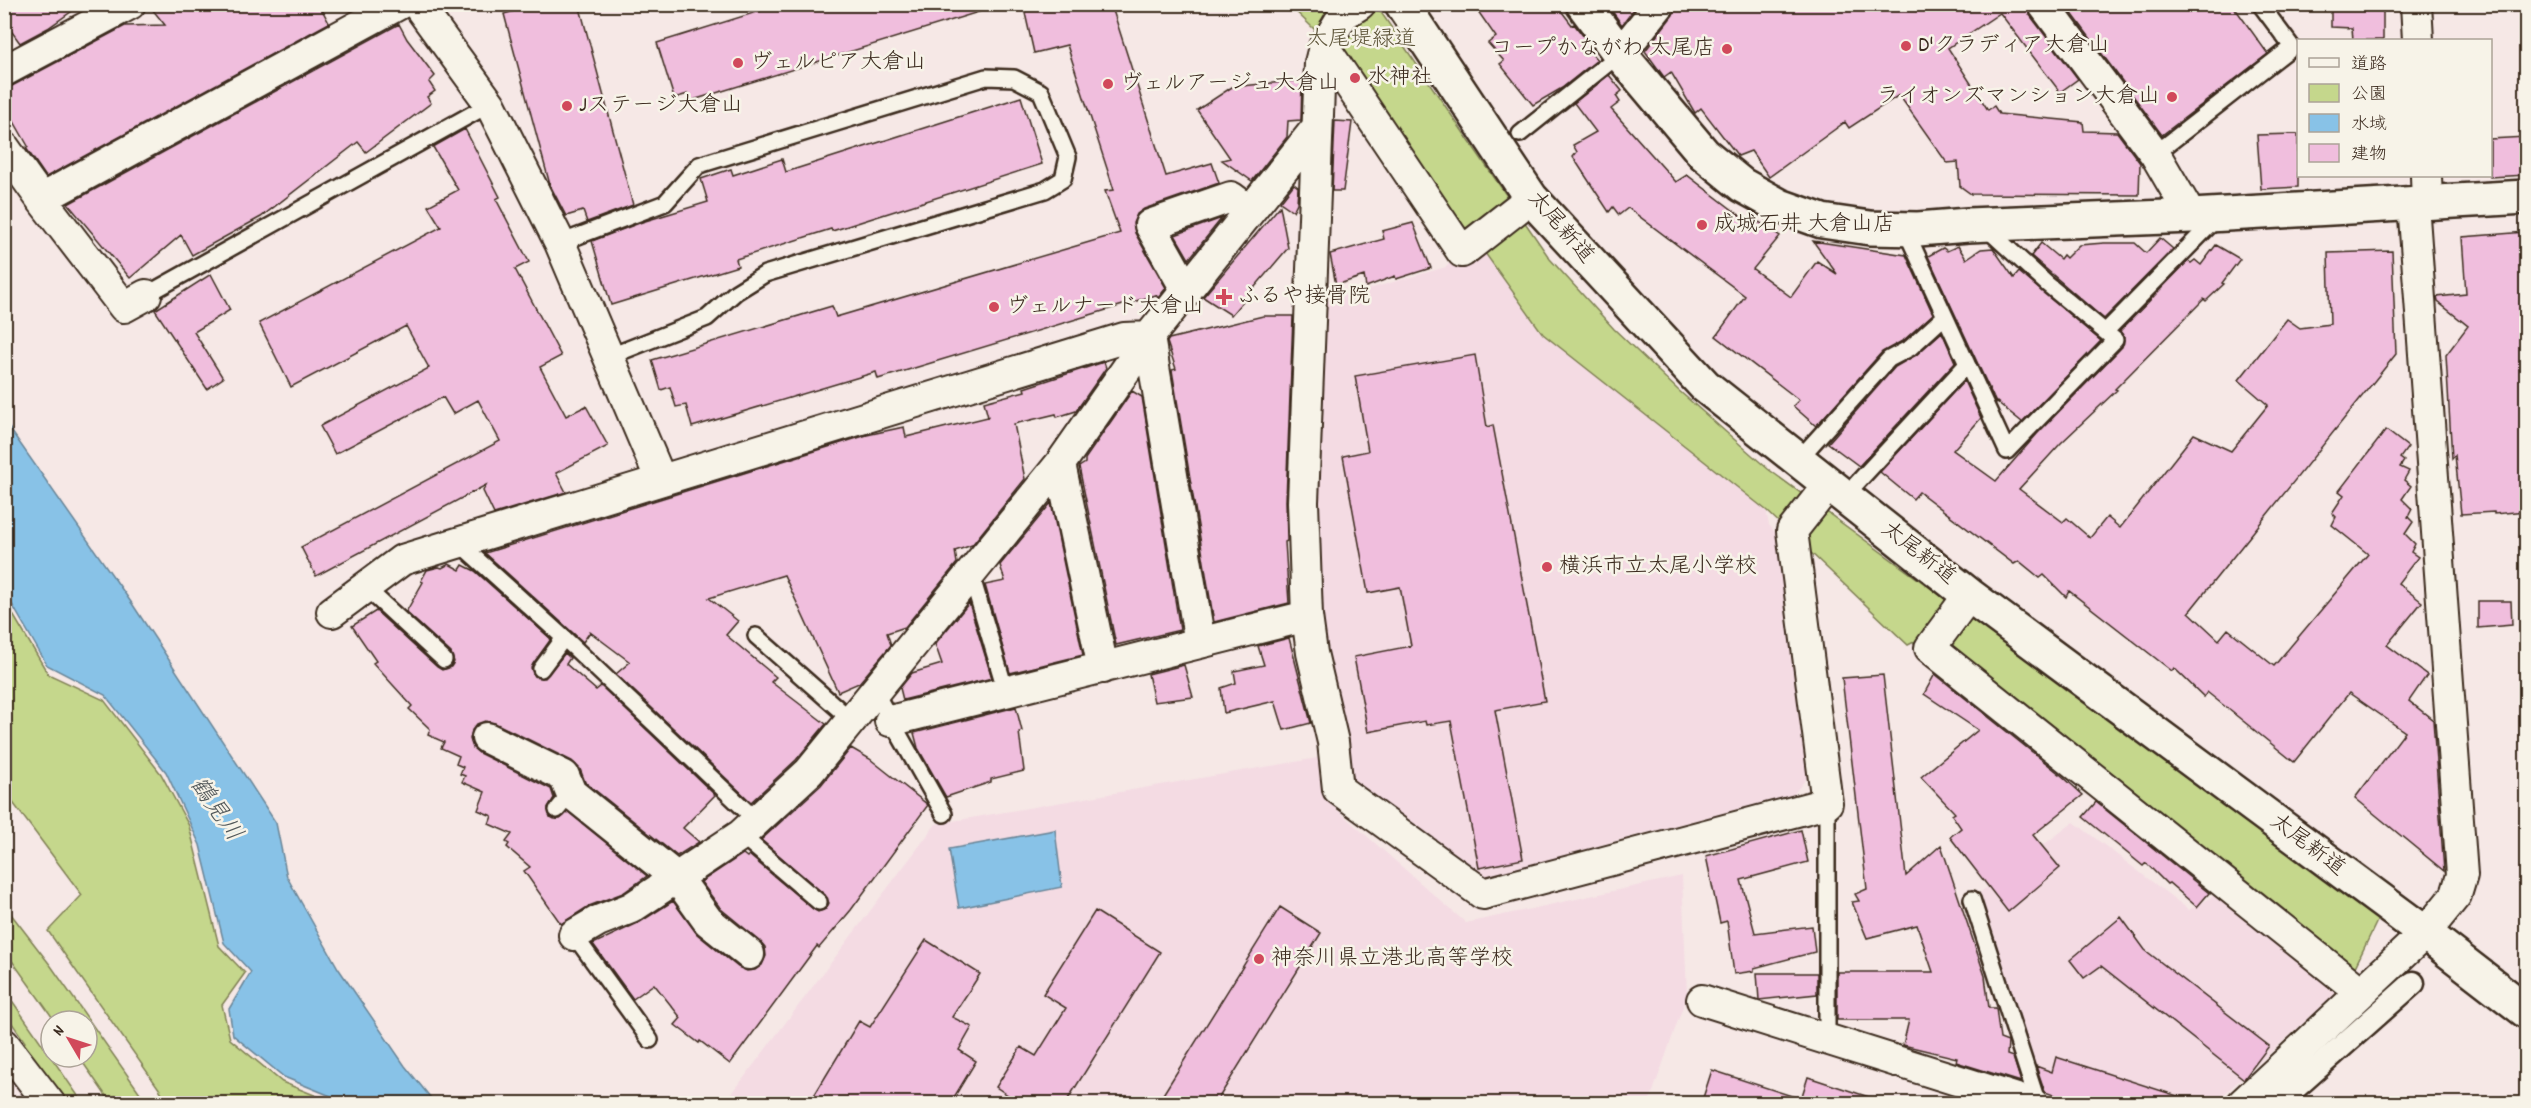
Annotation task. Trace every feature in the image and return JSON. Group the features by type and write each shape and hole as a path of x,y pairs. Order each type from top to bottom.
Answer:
{"street":[{"path":"4,70 130,4"},
{"path":"41,199 399,4"},
{"path":"417,4 490,104 560,243 661,480"},
{"path":"1360,4 1344,14 1324,47 1320,63 1315,130 1303,502 1307,616 1312,653 1333,742 1338,789 1483,894 1827,803 1792,531 1836,490"},
{"name":"太尾新道","path":"1402,4 1531,198 1705,386 1969,594 2425,933 2526,1011"},
{"path":"1583,4 1620,54 1704,154 1742,185 1780,206 1822,221 1870,228 1905,229 2206,216 2422,193 2526,197"},
{"path":"2043,4 2155,154 2206,216"},
{"path":"2416,4 2418,39"},
{"path":"1620,54 1660,5"},
{"path":"1324,47 1462,252 1531,198"},
{"path":"574,935 598,921 632,908 678,879 749,828 809,772 1060,464 1149,338 1315,130"},
{"path":"4,147 124,306 146,295"},
{"path":"2242,1104 2425,933 2456,895 2462,875 2422,193"},
{"path":"1187,291 1150,225 1231,197 1250,211"},
{"path":"332,612 402,560 1124,338 1149,338"},
{"path":"1149,338 1200,643"},
{"path":"1060,464 1103,668"},
{"path":"1969,594 1930,648 2361,992"},
{"path":"890,721 1307,616"},
{"path":"487,738 564,776 564,802 678,879 708,921 749,954"},
{"path":"2277,1104 2413,983"},
{"path":"1702,1000 2033,1104"},
{"path":"5,1044 50,1104"}],"lane":[{"path":"2155,154 2292,47 2260,4"},
{"path":"1520,134 1620,54"},
{"path":"560,243 665,203 699,165 986,77 1014,78 1041,92 1068,157 1063,179 1045,190 765,274 736,292 708,318 608,357"},
{"path":"146,295 490,104"},
{"path":"2105,332 2206,216"},
{"path":"1905,229 2007,451 2115,340 2047,284 1982,225"},
{"path":"1798,460 1889,359 1910,348 1945,316"},
{"path":"1836,490 1967,364"},
{"path":"458,542 564,638 819,902"},
{"path":"971,574 1006,692"},
{"path":"366,588 444,660"},
{"path":"756,636 851,720"},
{"path":"541,669 564,638"},
{"path":"875,692 944,814"},
{"path":"1827,803 1827,1040"},
{"path":"1972,899 2038,1104"},
{"path":"574,935 650,1040"}],"shaded area":[{"name":"横浜市立太尾小学校","path":"1475,239 1543,334 1766,510 1769,525 1781,539 1810,774 1793,795 1615,841 1476,881 1352,780 1309,595 1320,303 1446,267"},
{"name":"神奈川県立港北高等学校","path":"1323,757 1327,801 1466,923 1682,876 1687,995 1649,1103 724,1104 936,824"},
{"path":"2074,822 2189,910 2224,890 2339,991 2214,1103 2104,1103 2040,1079 1978,894"}],"green space":[{"name":"太尾堤緑道","path":"1289,5 1376,5 1550,259 1614,329 1678,390 1768,469 2379,917 2354,969 1922,638 1908,645 1766,510 1543,334 1475,239 1462,228 1314,29"},
{"path":"5,601 48,674 104,700 161,774 189,826 219,946 245,973 222,1005 230,1039 282,1082 334,1103 169,1103 48,931 82,895 5,792"},
{"path":"4,905 81,1009 46,1009 5,951"},
{"path":"13,1002 39,1040 39,1069 59,1069 83,1103 63,1103 20,1046 25,1042 5,1013 4,1007"},
{"path":"99,1034 147,1103 111,1103 87,1069 99,1069"}],"water":[{"name":"鶴見川","path":"5,422 133,605 276,823 287,877 338,968 405,1066 435,1103 343,1103 284,1077 233,1035 229,1009 251,972 224,943 200,845 166,772 105,695 47,665 5,592"},
{"path":"1055,830 1062,887 959,908 949,849"}],"building":[{"path":"4,4 82,4 48,28 20,43 4,21"},
{"path":"148,4 319,4 329,23 46,177 26,148 28,146 4,104 4,88 12,86 125,26 165,25"},
{"name":"Jステージ大倉山","path":"538,4 579,4 633,205 587,222 583,211 566,216 550,185 504,14"},
{"name":"ヴェルピア大倉山","path":"782,4 984,4 985,10 690,101 688,94 674,98 657,43"},
{"path":"1023,4 1111,4 1166,176 1212,163 1219,183 1144,209 1137,214 1133,223 1135,233 1166,288 1158,298 1156,295 878,379 876,372 692,427 686,405 676,407 670,387 661,390 652,360 832,306 836,317 1120,233 1105,191 1114,190 1067,45 1034,53"},
{"path":"1473,4 1556,4 1594,50 1591,53 1597,60 1562,88 1533,105 1500,64 1504,61 1488,43 1496,37"},
{"path":"1607,4 1638,4 1622,25"},
{"path":"1677,4 2026,4 2029,14 2078,79 2060,92 2000,13 1948,48 1988,110 1994,106 1999,114 2083,122 2084,131 2117,132 2140,163 2139,195 1971,194 1960,186 1958,162 1947,163 1899,95 1849,128 1845,122 1769,177 1751,151 1738,156 1701,108 1695,113 1671,72 1664,77 1645,51 1673,15"},
{"name":"ライオンズマンション大倉山","path":"2065,4 2232,4 2268,54 2162,135"},
{"path":"2331,4 2383,4 2383,39 2353,39 2352,28 2331,27"},
{"path":"399,24 407,39 435,76 429,82 435,91 427,97 431,103 366,152 358,142 261,217 192,255 181,235 130,278 68,204"},
{"path":"1609,75 1622,91 1616,96 1620,102 1611,109 1676,182 1687,175 1755,227 1759,222 1780,236 1753,269 1791,297 1817,261 1837,274 1813,241 1906,255 1933,314 1904,340 1882,352 1816,426 1793,406 1799,400 1716,336 1745,296 1628,208 1619,215 1613,207 1609,212 1573,157 1577,152 1573,145 1596,132 1574,103"},
{"path":"1302,80 1301,120 1288,121 1287,137 1252,181 1222,160 1230,158 1197,110 1232,87"},
{"path":"1021,97 1042,164 736,259 738,266 611,305 592,241 642,222 708,202 701,179 731,169 733,175 782,159 786,172"},
{"path":"1335,121 1352,122 1343,191 1332,191"},
{"path":"465,129 500,197 496,199 529,262 515,269 561,356 540,367 566,416 586,406 608,446 556,473 566,492 494,514 483,491 486,485 316,576 301,547 500,441 478,400 453,414 443,397 335,454 320,426 429,368 406,326 291,387 259,323 441,227 428,206 458,190 433,147"},
{"path":"2297,134 2298,187 2261,189 2257,135"},
{"path":"2526,137 2526,175 2492,177 2492,139"},
{"path":"1294,184 1298,187 1297,203 1293,211 1280,202"},
{"path":"1280,206 1288,248 1231,315 1203,297"},
{"path":"1222,218 1189,259 1175,235"},
{"path":"1413,223 1431,268 1396,279 1395,276 1366,287 1364,276 1336,285 1330,254 1384,239 1382,231"},
{"path":"2526,232 2526,323 2521,328 2524,411 2526,411 2526,511 2461,514 2455,455 2452,459 2446,355 2468,326 2438,302 2437,297 2466,294 2462,237"},
{"path":"2160,238 2173,249 2104,319 2031,256 2041,243 2060,259 2063,255 2066,258 2079,245 2104,243 2135,243 2146,253"},
{"path":"2216,245 2240,259 2222,283 2224,284 2206,301 2204,299 2115,389 2117,390 2061,443 2019,489 2063,522 2067,518 2090,538 2107,517 2120,528 2194,434 2231,451 2268,405 2239,380 2287,319 2300,328 2330,324 2328,253 2392,251 2396,354 2189,612 2219,640 2228,629 2274,666 2368,554 2332,525 2336,517 2332,513 2344,495 2339,491 2386,430 2408,447 2400,458 2404,461 2400,467 2409,471 2404,480 2411,486 2402,499 2412,509 2408,517 2413,522 2405,534 2415,544 2411,552 2418,557 2398,583 2422,602 2387,645 2427,675 2409,701 2433,720 2444,871 2355,798 2405,732 2349,693 2294,762 2207,692 2204,697 2174,668 2172,671 2069,591 2066,597 2044,575 2040,578 2019,561 2014,564 1919,492 1913,499 1880,472 1964,381 1981,418 1953,450 1996,481 2037,434 2122,347 2124,337 2120,331 2188,261 2191,263 2195,260 2201,265"},
{"path":"1958,246 1966,259 1981,249 1993,248 2014,278 2019,272 2101,341 2022,422 1996,403 1928,256 1943,248 1947,251"},
{"path":"211,274 230,310 194,332 223,378 207,389 155,310"},
{"path":"1263,316 1293,316 1286,501 1287,541 1285,542 1289,603 1214,622 1172,370 1176,369 1167,342 1169,339"},
{"path":"1942,332 1955,362 1859,466 1828,443 1895,367 1916,355"},
{"path":"1475,355 1487,427 1493,425 1545,701 1495,710 1523,859 1479,868 1451,721 1426,725 1425,721 1368,732 1354,657 1411,646 1400,587 1368,593 1343,456 1368,451 1355,376"},
{"path":"1104,362 1106,368 1076,411 1057,417 1056,414 1014,424 1025,479 972,545 955,551 957,563 905,627 887,633 891,645 859,683 838,692 784,575 709,598 738,621 726,635 776,677 771,682 826,724 796,760 751,802 616,674 630,662 590,632 583,642 485,553 867,435 904,427 906,437 988,417 984,402 1025,391 1024,388"},
{"path":"1132,391 1142,397 1180,630 1116,645 1079,467 1085,463 1085,459"},
{"path":"1051,503 1083,655 1010,673 985,585 1005,581 1000,565"},
{"path":"449,564 460,570 463,565 475,571 551,639 531,668 535,676 545,678 565,653 570,658 566,664 596,690 601,686 715,795 683,828 699,842 677,856 585,782 580,769 572,761 495,723 485,721 477,724 472,730 470,739 473,748 551,789 554,798 548,808 550,817 560,819 568,812 647,876 623,893 589,906 561,924 524,871 530,867 507,847 509,844 506,842 512,834 489,824 492,816 478,810 485,792 462,782 465,776 460,774 463,767 456,764 459,756 441,748 444,742 428,735 430,729 409,709 412,706 373,663 376,661 352,626 376,611 437,667 442,670 451,667 454,662 451,653 406,612 427,570 442,568"},
{"path":"2478,601 2511,601 2512,625 2478,628"},
{"path":"969,603 992,678 903,700 900,688 912,673 942,664 935,644"},
{"path":"1289,638 1311,723 1284,730 1275,701 1224,713 1221,688 1236,683 1234,671 1264,665 1258,646"},
{"path":"1184,665 1193,697 1154,702 1148,674"},
{"path":"1935,674 2083,795 2033,835 2060,868 2008,912 1950,837 1961,828 1952,815 1955,813 1921,777 1978,730 1924,694"},
{"path":"1883,675 1906,876 1941,845 1985,976 1989,1008 1996,1008 2000,1039 2008,1042 2007,1055 2013,1057 2021,1082 1956,1062 1957,1058 1903,1045 1909,1020 1837,1020 1837,972 1933,972 1917,925 1867,938 1852,902 1859,901 1855,894 1867,889 1842,678"},
{"path":"1016,707 1022,731 1019,732 1024,771 991,779 991,782 946,797 918,748 914,733"},
{"path":"851,748 870,759 928,805 851,910 819,948 817,946 730,1064 675,1025 681,1018 654,984 633,999 593,944 640,922 673,901 697,934 738,967 747,971 755,970 762,965 766,956 765,947 721,909 701,882 743,854 747,857 749,855 813,909 818,912 826,909 829,903 825,895 761,840 821,785"},
{"path":"2096,802 2209,893 2197,907 2169,883 2167,884 2146,863 2143,866 2083,817"},
{"path":"1801,830 1808,862 1741,880 1755,933 1812,926 1815,952 1754,968 1754,971 1734,974 1727,921 1720,923 1706,856"},
{"path":"1280,907 1321,933 1215,1104 1157,1104"},
{"path":"1095,911 1160,952 1065,1104 1021,1104 996,1087 1021,1047 1036,1056 1066,1008 1043,994"},
{"path":"2121,917 2145,950 2269,1046 2244,1079 2101,966 2084,978 2070,960"},
{"path":"926,940 980,974 952,1017 972,1027 959,1050 976,1061 950,1104 809,1104 859,1021 870,1027"},
{"path":"1757,973 1817,973 1817,994 1759,1000"},
{"path":"2056,1057 2187,1099 2187,1104 2078,1104 2045,1092 2036,1066 2052,1072"},
{"path":"1712,1070 1801,1099 1808,1077 1875,1099 1874,1104 1701,1104"}],"place":[{"name":"D'クラディア大倉山","path":"1906,46"},
{"name":"コープかながわ 太尾店","path":"1727,49"},
{"name":"ヴェルピア大倉山","path":"738,63"},
{"name":"水神社","path":"1355,78"},
{"name":"ヴェルアージュ大倉山","path":"1108,84"},
{"name":"ライオンズマンション大倉山","path":"2172,97"},
{"name":"Jステージ大倉山","path":"567,106"},
{"name":"成城石井 大倉山店","path":"1702,225"},
{"name":"ふるや接骨院","path":"1224,297"},
{"name":"ヴェルナード大倉山","path":"994,307"},
{"name":"横浜市立太尾小学校","path":"1547,567"},
{"name":"神奈川県立港北高等学校","path":"1259,959"}]}
